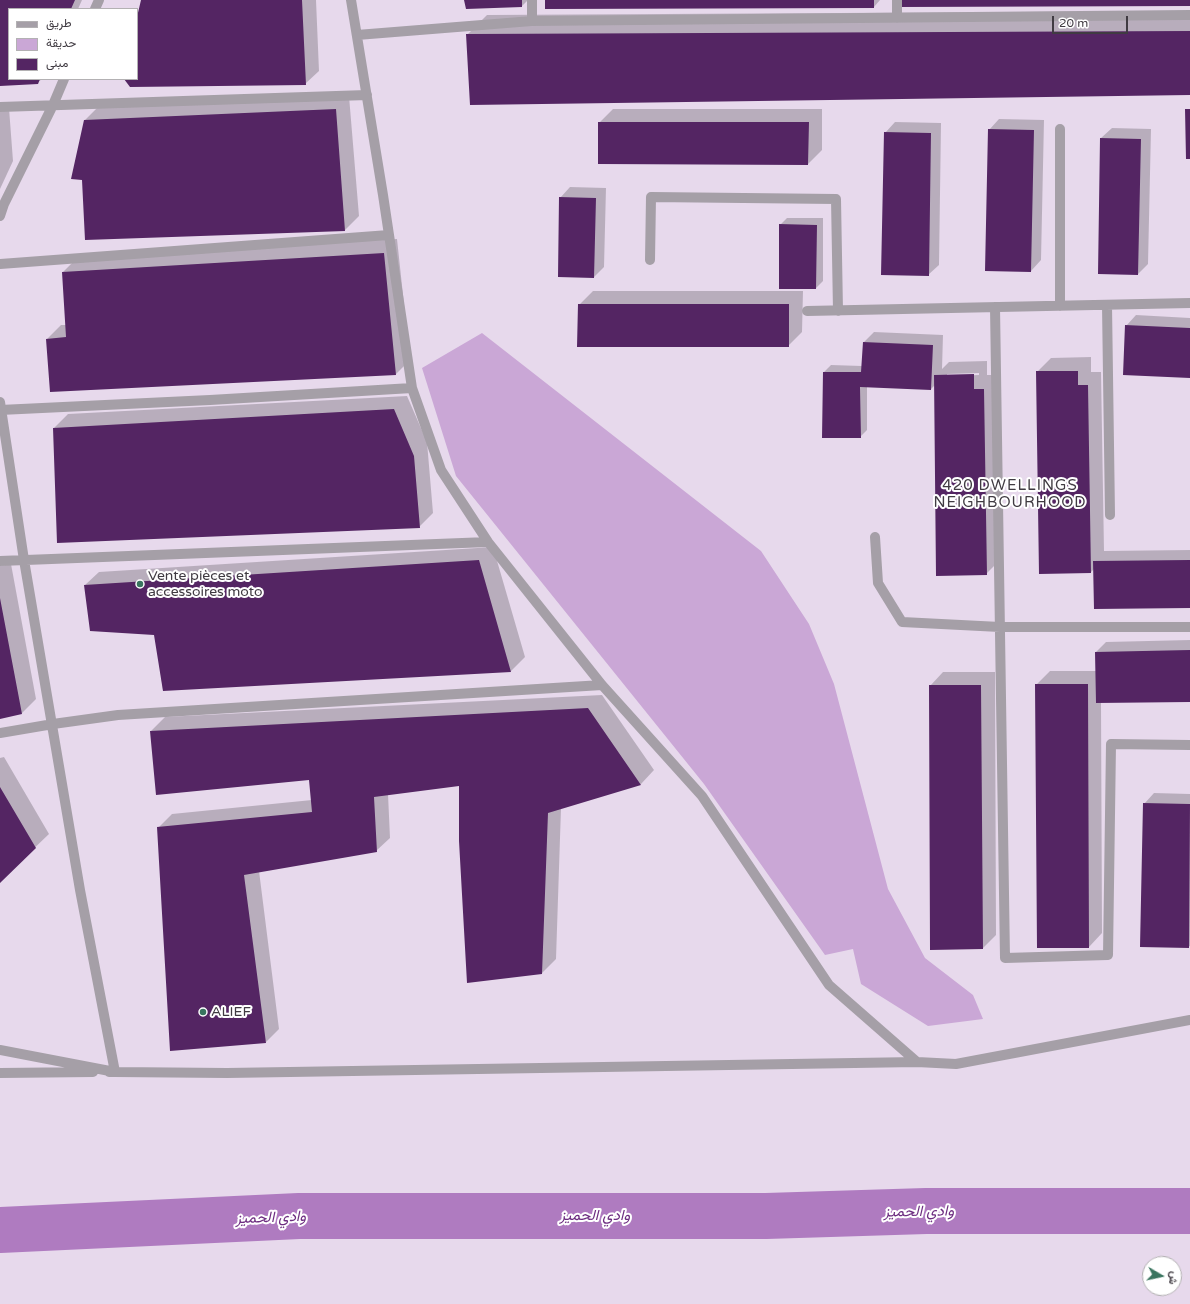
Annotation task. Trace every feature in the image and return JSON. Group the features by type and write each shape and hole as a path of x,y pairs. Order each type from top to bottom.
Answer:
{"street":[{"path":"350,0 367,95 412,388 441,470 488,542 602,685 702,796 829,986 918,1062"},
{"path":"532,0 532,21"},
{"path":"897,0 897,18"},
{"path":"357,35 532,21 1190,15"},
{"path":"0,216 4,204 53,105 64,80"},
{"path":"0,107 367,95"},
{"path":"1060,129 1060,306"},
{"path":"650,260 651,197 836,199 838,311"},
{"path":"0,264 389,235"},
{"path":"807,311 1190,303"},
{"path":"1107,305 1110,515"},
{"path":"995,307 1005,958 1108,955 1111,744 1190,745"},
{"path":"115,1072 80,890 24,560 0,407 210,400 412,388"},
{"path":"875,537 878,583 902,622 1000,626 1190,627"},
{"path":"0,561 488,542"},
{"path":"0,733 118,715 602,685"},
{"path":"0,1073 115,1072 227,1074 918,1062 956,1064 1190,1020"},
{"path":"0,1050 115,1072"}],"green space":[{"path":"482,333 761,551 809,624 834,684 888,889 925,958 973,995 983,1019 928,1026 861,984 853,949 825,955 704,784 456,476 422,368"}],"building":[{"path":"0,0 75,0 71,8 8,8 8,80 40,80 38,84 0,86"},
{"path":"141,0 302,0 306,85 130,87 125,80 138,80 138,13"},
{"path":"464,0 522,0 522,7 466,9"},
{"path":"545,0 874,0 874,8 545,9"},
{"path":"900,0 1190,0 1190,6 900,7"},
{"path":"1190,31 1190,95 470,105 466,34"},
{"path":"336,109 345,231 85,240 82,180 71,179 84,120"},
{"path":"1185,109 1190,109 1190,159 1186,159"},
{"path":"598,122 809,122 808,165 598,164"},
{"path":"988,129 1034,130 1031,272 985,271"},
{"path":"884,132 931,133 929,276 881,275"},
{"path":"1100,138 1141,139 1138,275 1098,274"},
{"path":"559,197 596,198 594,278 558,277"},
{"path":"779,224 817,225 816,289 779,289"},
{"path":"384,253 396,375 50,392 46,339 66,337 62,272"},
{"path":"578,304 789,304 789,347 577,347"},
{"path":"1125,325 1190,328 1190,378 1123,375"},
{"path":"863,342 933,345 931,390 860,387 861,438 822,438 823,372 861,372"},
{"path":"1036,371 1078,371 1078,385 1088,385 1091,573 1039,574"},
{"path":"974,374 974,389 984,389 987,575 936,576 934,375"},
{"path":"394,409 414,456 420,528 57,543 53,428"},
{"path":"479,560 511,672 163,691 154,635 90,631 84,585"},
{"path":"1190,560 1190,608 1094,609 1093,561"},
{"path":"0,598 22,714 0,719"},
{"path":"1190,650 1190,702 1096,703 1095,652"},
{"path":"1035,684 1088,684 1089,948 1037,948"},
{"path":"929,685 981,685 983,949 930,950"},
{"path":"588,708 641,785 548,813 542,974 467,983 459,841 459,786 374,797 377,852 244,875 266,1043 170,1051 157,827 312,812 309,780 156,795 150,731"},
{"path":"0,787 36,848 0,883"},
{"path":"1143,803 1190,804 1189,948 1140,947"}],"waterway":[{"name":"وادي الحميز","path":"0,1230 299,1216 766,1216 926,1211 1190,1211"}],"place":[{"name":"Vente pièces et accessoires moto","path":"140,584"},
{"name":"ALIEF","path":"203,1012"}],"district":[{"name":"420 DWELLINGS NEIGHBOURHOOD","path":"1010,494"}]}
